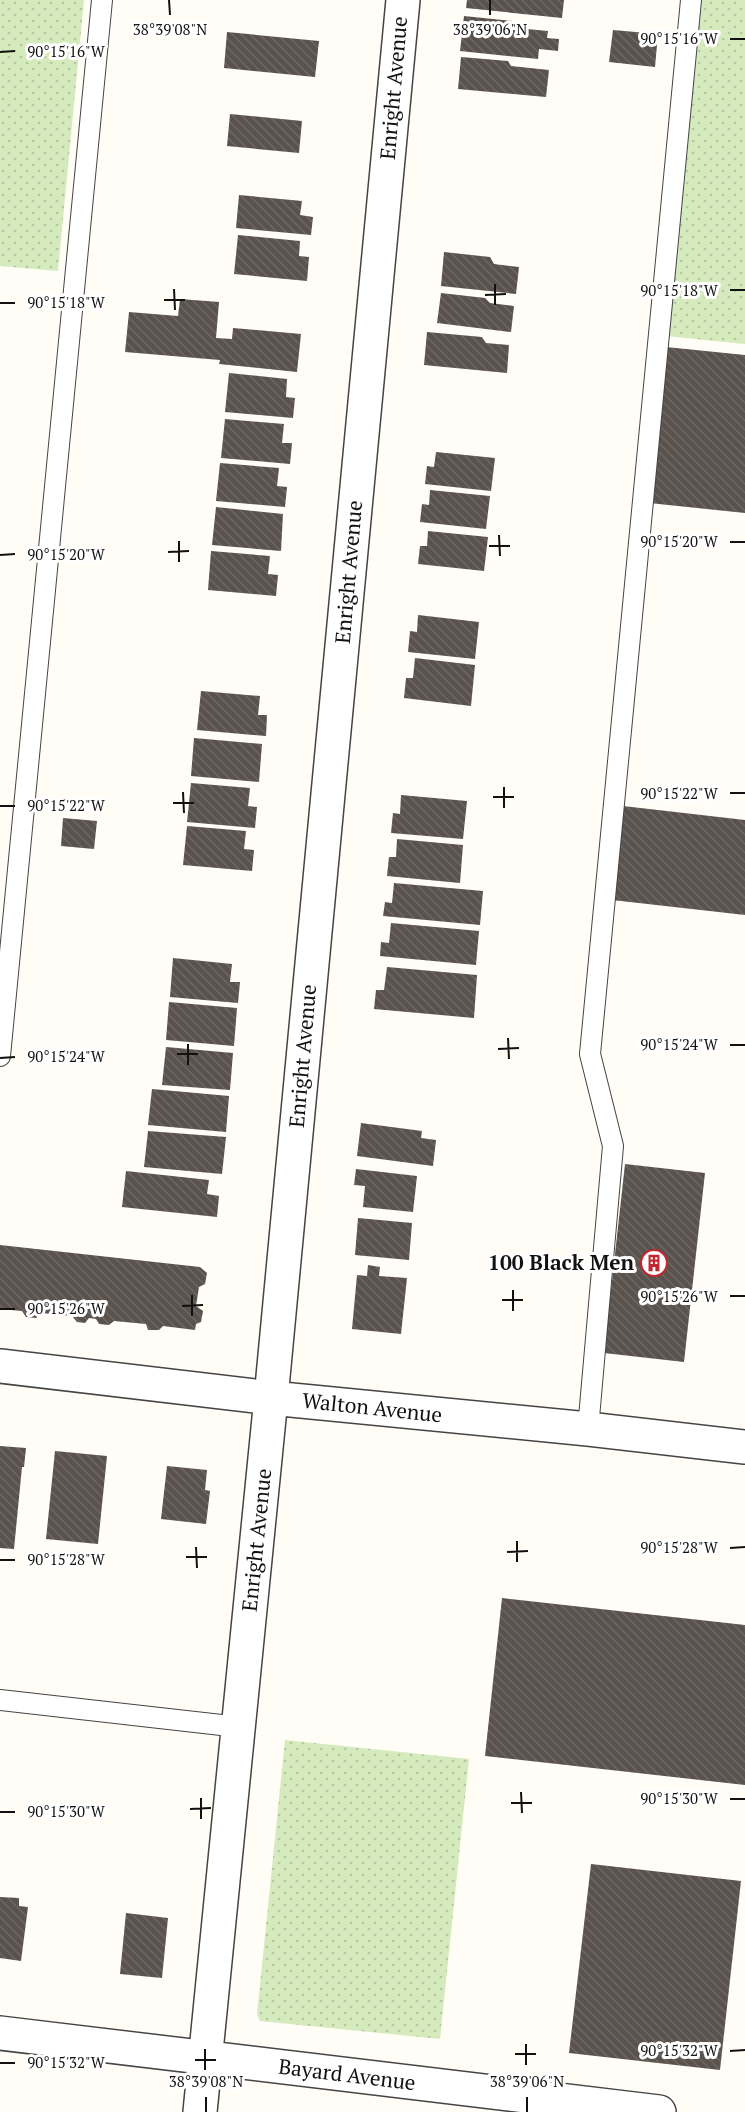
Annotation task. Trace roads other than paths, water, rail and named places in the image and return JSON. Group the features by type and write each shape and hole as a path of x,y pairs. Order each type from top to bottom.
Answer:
{"street":[{"name":"Enright Avenue","path":"200,2112 271,1398 403,0"},
{"name":"Walton Avenue","path":"0,1366 271,1398 745,1447"},
{"name":"Bayard Avenue","path":"0,2034 659,2112"}],"lane":[{"path":"0,1056 102,0"},
{"path":"588,1429 613,1146 590,1054 691,0"},
{"path":"0,1700 239,1727"}],"place":[{"name":"100 Black Men","path":"654,1263"}]}
